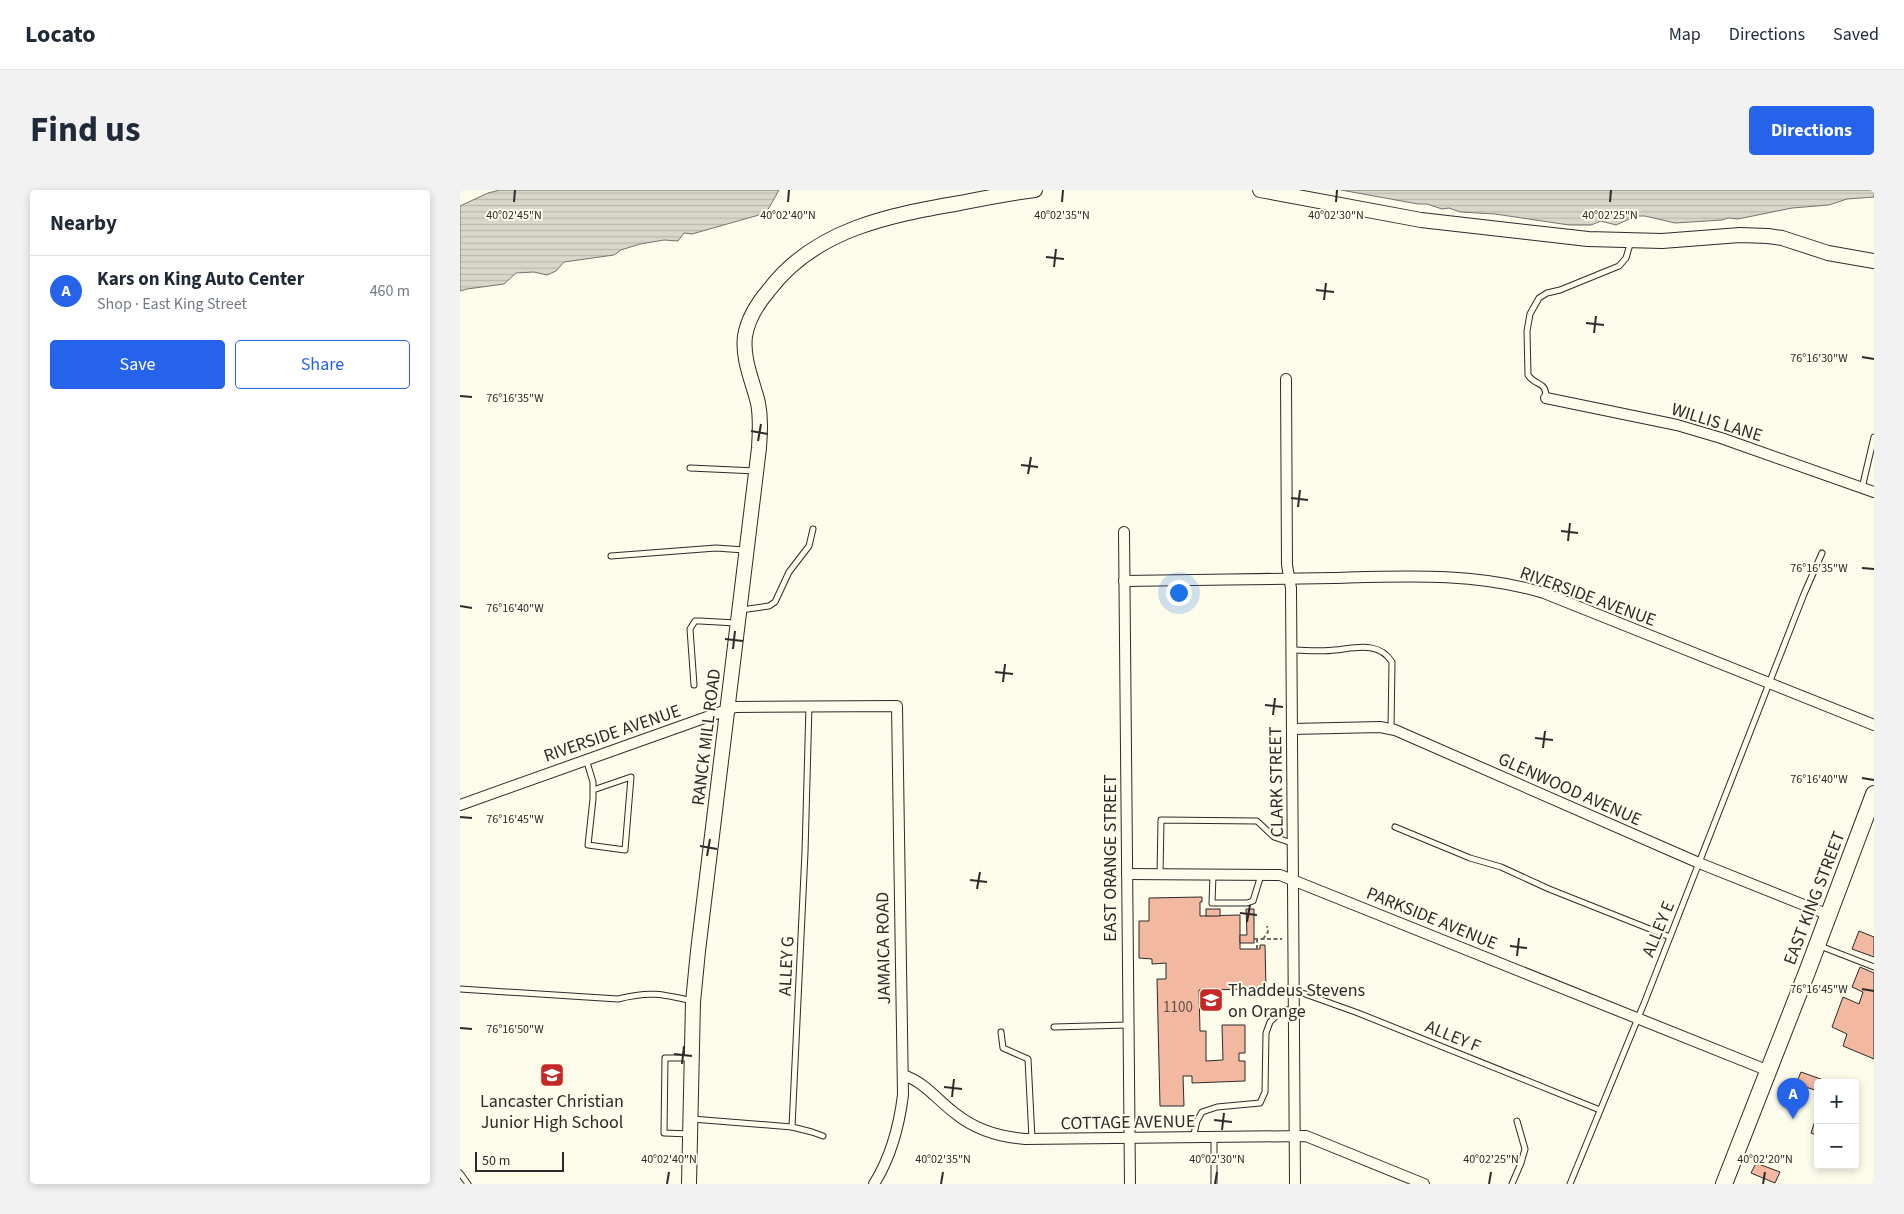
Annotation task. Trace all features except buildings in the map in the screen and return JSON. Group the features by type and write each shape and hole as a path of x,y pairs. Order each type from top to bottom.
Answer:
{"main road":[{"name":"EAST KING STREET","path":"1724,1184 1874,794"}],"street":[{"name":"RANCK MILL ROAD","path":"690,1184 693,1002 760,440 759,413 745,356 745,339 753,312 780,277 811,252 839,235 874,220 904,213 1035,190"},
{"path":"1260,190 1421,220 1588,239 1662,241 1740,235 1768,236 1782,238 1828,253 1874,261"},
{"name":"CLARK STREET","path":"1286,379 1287,564 1291,588 1295,1184"},
{"name":"WILLIS LANE","path":"1546,398 1677,425 1721,438 1874,492"},
{"name":"EAST ORANGE STREET","path":"1124,532 1127,1025 1130,1184"},
{"name":"RIVERSIDE AVENUE","path":"1124,581 1462,577 1519,585 1544,593 1874,725"},
{"name":"RIVERSIDE AVENUE","path":"460,804 741,706 897,706"},
{"name":"JAMAICA ROAD","path":"874,1184 887,1160 896,1135 901,1109 903,1075 900,1013 897,706"},
{"name":"GLENWOOD AVENUE","path":"1292,729 1380,727 1391,729 1699,863 1829,915"},
{"name":"PARKSIDE AVENUE","path":"1127,874 1280,875 1769,1071"},
{"name":"COTTAGE AVENUE","path":"903,1075 928,1089 955,1113 980,1129 1006,1137 1032,1139 1309,1137 1424,1184"}],"lane":[{"path":"1546,398 1544,386 1530,379 1528,375 1527,331 1530,314 1540,298 1546,294 1619,266 1626,258 1631,241"},
{"path":"1862,488 1874,437"},
{"path":"690,468 757,471"},
{"path":"694,685 690,629 692,624 695,621 740,617 770,606 774,602 789,572 809,546 813,529"},
{"path":"611,556 716,548 747,551"},
{"name":"ALLEY E","path":"1570,1184 1822,553"},
{"path":"1291,650 1335,650 1366,646 1387,654 1392,662 1391,729"},
{"name":"ALLEY G","path":"792,1127 810,706"},
{"path":"586,759 593,782 588,845 625,850 631,777 593,790"},
{"path":"1160,875 1161,820 1257,820 1274,836 1293,843"},
{"path":"1395,828 1470,858 1501,867 1549,889 1670,937"},
{"path":"1212,875 1212,903 1247,903 1253,901 1261,875"},
{"path":"1817,945 1874,967"},
{"path":"460,989 618,999 652,993 693,1002"},
{"name":"ALLEY F","path":"1294,990 1358,1013 1600,1110"},
{"path":"1193,1138 1197,1121 1202,1112 1217,1107 1260,1103 1265,1092 1266,1033 1270,1022 1281,1011 1294,1009"},
{"path":"1054,1027 1127,1025"},
{"path":"1001,1032 1003,1048 1028,1059 1032,1139"},
{"path":"691,1134 664,1133 665,1058 692,1058"},
{"path":"691,1119 792,1127 823,1136"},
{"path":"1512,1184 1522,1163 1525,1149 1518,1121"},
{"path":"1214,1138 1214,1184"},
{"path":"460,1173 468,1184"}],"path":[{"path":"1263,939 1268,932 1267,926"},
{"path":"1257,949 1256,939 1276,939"}],"shaded area":[{"path":"500,190 779,190 766,213 692,234 684,233 678,241 664,240 640,244 621,250 614,255 564,262 556,271 547,275 534,272 516,273 504,284 460,291 460,206 488,193"},
{"path":"1341,190 1874,190 1874,197 1847,199 1829,205 1792,208 1738,219 1728,218 1675,223 1645,216 1636,216 1616,225 1601,221 1591,225 1569,225 1495,214 1460,212 1449,208 1442,209 1427,204"}],"place":[{"name":"Thaddeus Stevens on Orange","path":"1211,1000"},
{"name":"Lancaster Christian Junior High School","path":"552,1075"},
{"name":"Kars on King Auto Center","path":"1793,1119"}]}
